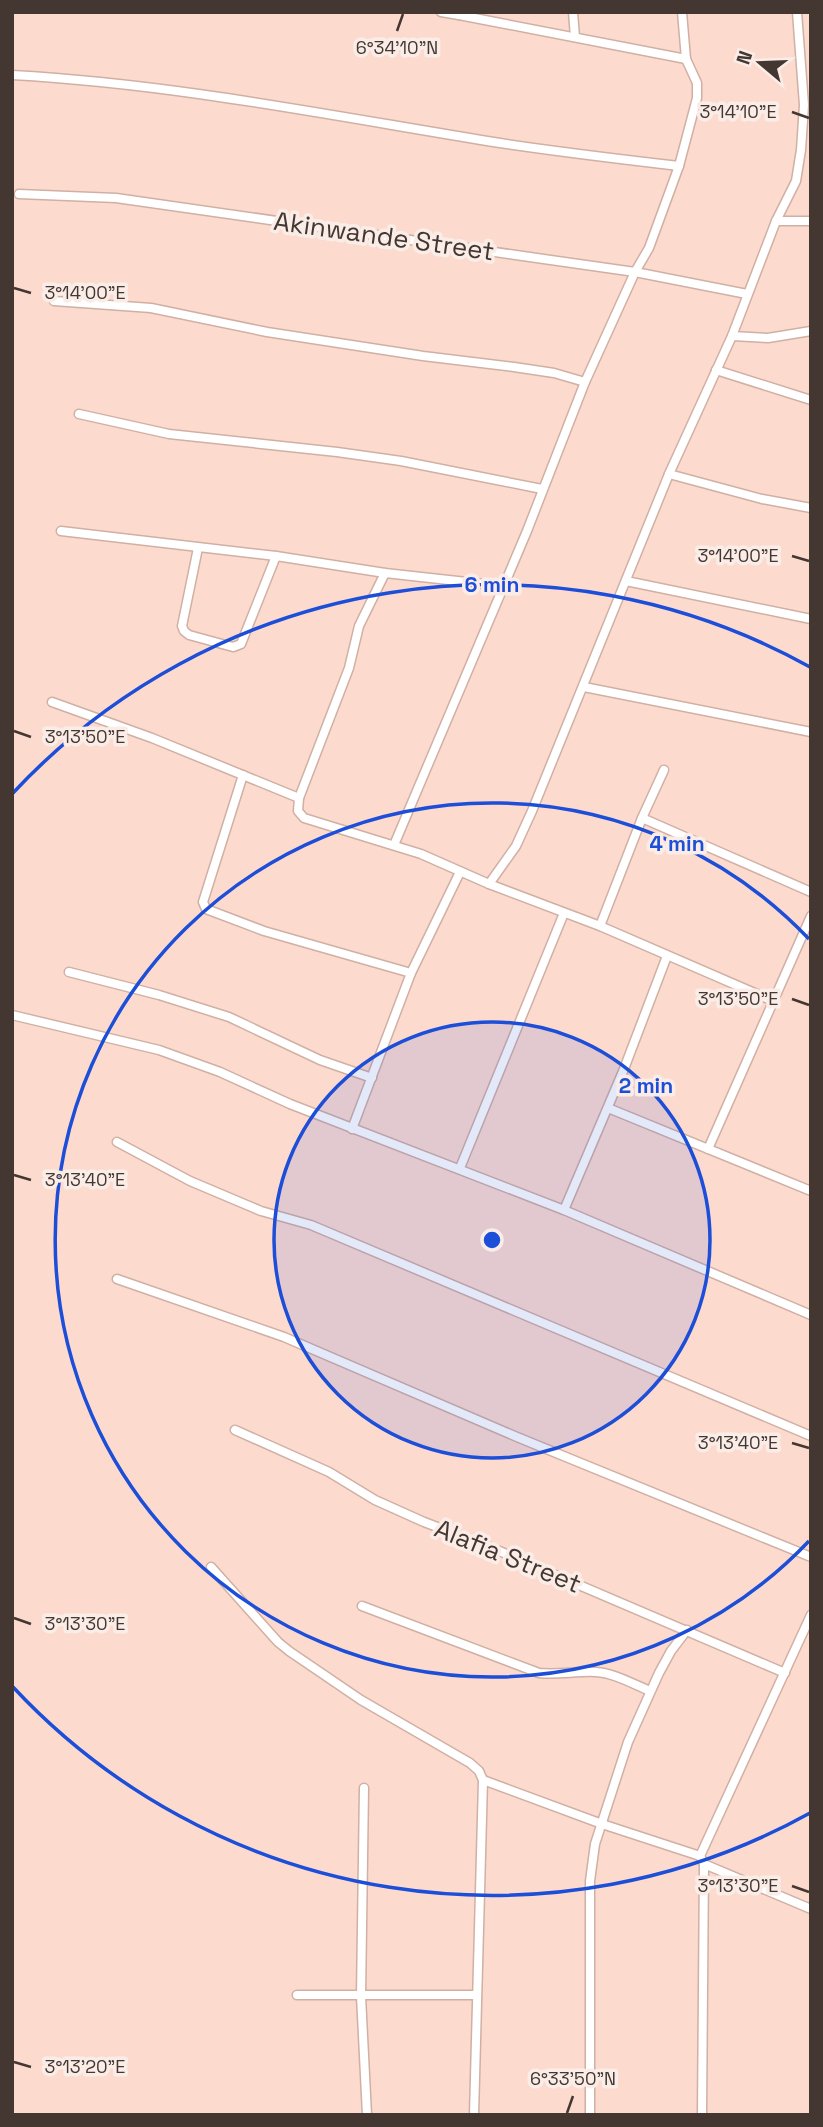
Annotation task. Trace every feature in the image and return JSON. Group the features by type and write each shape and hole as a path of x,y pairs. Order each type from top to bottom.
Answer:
{"street":[{"path":"441,12 620,48 686,58"},
{"path":"573,12 575,37"},
{"path":"394,845 527,531 585,382 635,272 649,248 679,166 697,98 697,83 686,58 682,12"},
{"path":"489,884 516,846 584,687 669,474 732,336 776,221 796,181 807,104 797,12"},
{"path":"12,75 146,86 504,143 679,166"},
{"name":"Akinwande Street","path":"19,194 116,198 635,272 747,294"},
{"path":"776,221 811,221"},
{"path":"54,301 150,308 267,332 554,373 585,382"},
{"path":"732,336 768,338 811,331"},
{"path":"716,370 811,400"},
{"path":"79,414 169,434 388,459 542,489"},
{"path":"669,474 762,499 811,508"},
{"path":"61,531 503,586"},
{"path":"198,548 182,626 189,635 233,647 241,644 276,556"},
{"path":"385,573 359,626 349,668 299,798 298,811 304,818 394,845 600,926 773,1001"},
{"path":"626,581 811,619"},
{"path":"584,687 811,732"},
{"path":"52,702 152,738 299,798"},
{"path":"600,926 663,769"},
{"path":"243,775 203,902 206,909 264,931 411,973"},
{"path":"642,818 811,892"},
{"path":"352,1129 411,973 460,872"},
{"path":"460,1168 564,913"},
{"path":"708,1149 811,916"},
{"path":"564,1210 608,1108 667,956"},
{"path":"69,972 159,995 229,1017 320,1060 372,1077"},
{"path":"12,1015 159,1050 220,1072 352,1129 460,1168 564,1210 811,1315"},
{"path":"608,1108 811,1191"},
{"path":"117,1142 190,1181 261,1211 311,1224 811,1436"},
{"path":"117,1279 284,1337 517,1437 811,1557"},
{"name":"Alafia Street","path":"235,1430 329,1472 375,1500 424,1522 490,1547 785,1673"},
{"path":"211,1567 289,1651 361,1700 470,1763 479,1771 483,1780 475,1996 474,2115"},
{"path":"362,1606 539,1673 553,1675 595,1672 650,1691"},
{"path":"702,2115 702,1860 811,1615"},
{"path":"590,2115 590,1881 595,1844 628,1742 671,1651 687,1630"},
{"path":"483,1780 702,1860 811,1909"},
{"path":"364,1788 361,1996 367,2115"},
{"path":"297,1996 475,1996"}]}
